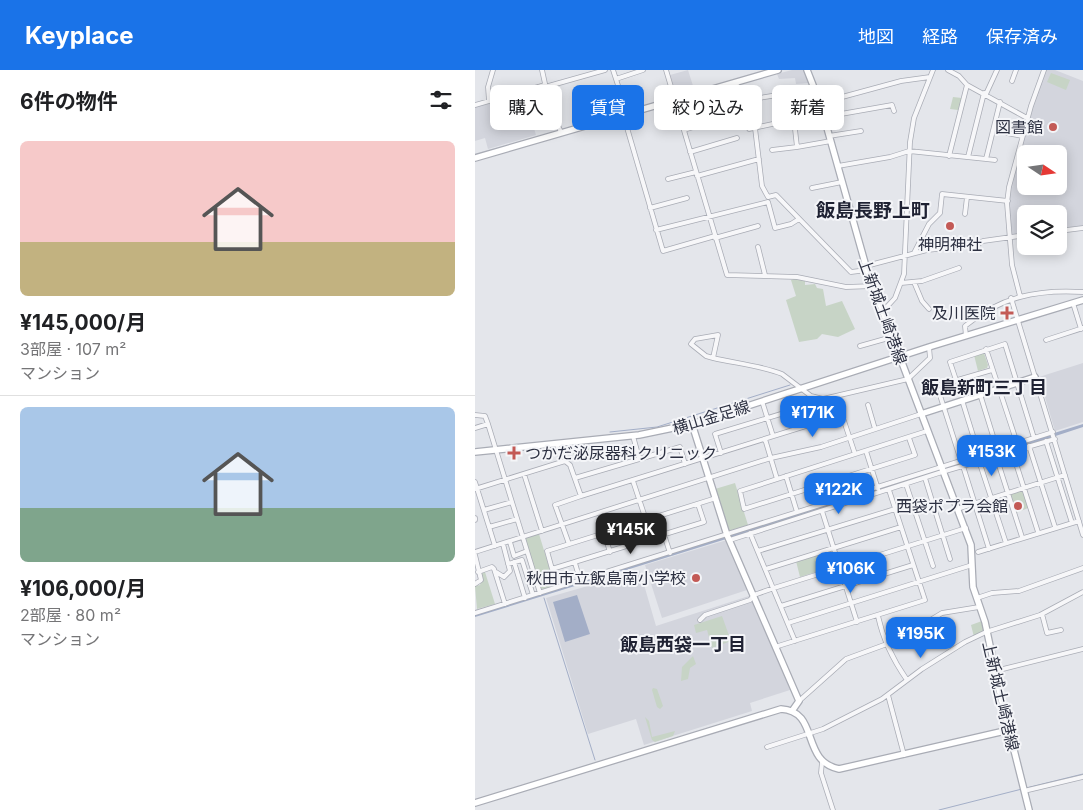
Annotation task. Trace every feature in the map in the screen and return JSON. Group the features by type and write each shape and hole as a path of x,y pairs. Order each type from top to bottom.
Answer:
{"street":[{"path":"475,105 489,101 488,87 493,70"},
{"path":"542,70 545,85"},
{"path":"549,85 605,70"},
{"path":"613,70 618,85"},
{"path":"616,78 643,70"},
{"path":"666,70 670,85"},
{"path":"725,85 779,70"},
{"name":"上新城土崎港線","path":"807,70 813,85"},
{"path":"883,311 895,298 904,274 909,151 914,118 933,70"},
{"path":"948,70 959,76 967,85 1027,118"},
{"path":"959,76 961,70"},
{"path":"968,156 985,94 997,70"},
{"path":"1012,81 1017,70"},
{"path":"1020,296 1012,265 1008,201 1022,136 1039,79 1044,70"},
{"path":"844,96 901,81 930,77"},
{"path":"949,156 967,85"},
{"path":"986,159 1000,102"},
{"path":"844,112 892,105 894,111"},
{"path":"475,158 572,129"},
{"path":"629,130 663,251 758,226"},
{"path":"684,130 727,275 797,277 845,287 874,286"},
{"path":"755,130 762,186 768,198 776,195 851,272 904,254 977,245 983,241 1017,236"},
{"path":"796,130 797,147"},
{"name":"上新城土崎港線","path":"828,130 867,268 941,470 965,528 973,554 973,587 986,632 1029,810"},
{"path":"772,150 797,147 861,130"},
{"path":"1007,133 1022,136"},
{"path":"690,152 737,138"},
{"path":"838,166 890,157 909,151 995,160"},
{"path":"668,179 759,159"},
{"path":"811,188 842,182"},
{"path":"914,253 929,224 940,213 942,194 1008,201"},
{"path":"965,214 967,197"},
{"path":"650,208 687,198"},
{"path":"656,230 768,202 775,228 791,224 799,219"},
{"path":"1067,230 1083,228"},
{"path":"758,247 765,275"},
{"path":"901,283 939,277 959,268"},
{"path":"914,282 922,300 929,309"},
{"path":"966,336 965,326 979,314 1011,298 1083,292"},
{"path":"1011,298 1083,535"},
{"name":"横山金足線","path":"475,452 633,436 692,424 929,347 1083,300"},
{"path":"1046,340 1082,328 1073,303"},
{"path":"713,358 718,335 695,339 691,344 706,356 713,358 778,372 790,379 799,389 811,396 823,399 908,379 930,358 929,347"},
{"path":"860,346 892,337"},
{"path":"956,380 950,362 1005,344 1034,438"},
{"path":"986,349 1017,443"},
{"path":"961,461 937,386 992,370"},
{"path":"475,584 481,580 475,553 771,458 850,437 1035,377"},
{"path":"980,394 997,449"},
{"path":"962,400 979,455"},
{"path":"762,401 773,436"},
{"path":"868,405 875,429"},
{"path":"721,453 715,434 804,407 809,425"},
{"path":"475,415 485,416 488,424 540,593"},
{"path":"569,544 555,505 581,496 809,425 843,418 855,454"},
{"path":"475,428 488,424"},
{"path":"692,424 729,537 799,701"},
{"path":"909,438 915,455 744,509 740,491 927,431"},
{"path":"475,612 670,553 751,533 822,510 878,489 889,490 925,478 961,461 997,449 1034,438 1054,435"},
{"path":"729,537 797,512 941,470 963,466 1046,441 1054,435"},
{"path":"633,436 639,458"},
{"path":"765,439 777,479"},
{"path":"1046,441 1072,523"},
{"path":"557,444 561,462"},
{"path":"575,478 680,446 685,464"},
{"path":"1029,446 1055,528"},
{"path":"866,451 878,489"},
{"path":"1013,451 1038,532"},
{"path":"996,456 1022,537"},
{"path":"979,461 1006,543"},
{"path":"476,489 561,462 570,464 581,496"},
{"path":"963,466 989,549"},
{"path":"524,474 542,532"},
{"path":"957,509 1065,475"},
{"path":"786,476 797,512"},
{"path":"925,478 951,559"},
{"path":"633,481 646,520"},
{"path":"475,482 495,546"},
{"path":"906,484 933,566"},
{"path":"775,647 925,600 889,490"},
{"path":"698,504 703,522 552,569 547,551 716,498"},
{"path":"484,510 512,502"},
{"path":"758,551 895,509"},
{"path":"822,510 857,622"},
{"path":"658,516 670,553"},
{"path":"489,527 517,519"},
{"path":"978,552 1038,532 1079,521"},
{"path":"766,569 901,527"},
{"path":"700,620 705,615 750,600 754,595 774,588 965,528"},
{"path":"605,533 610,552"},
{"path":"751,533 795,641"},
{"path":"509,542 514,556 527,551"},
{"path":"495,572 504,577 507,576 509,571 503,544"},
{"path":"508,564 522,560 533,595"},
{"path":"514,562 525,598"},
{"path":"575,563 580,580"},
{"path":"781,606 913,565"},
{"path":"788,623 972,565"},
{"path":"479,572 492,567 505,604"},
{"path":"977,598 992,593 1019,591 1083,568"},
{"path":"527,574 534,572"},
{"path":"767,747 809,734 863,710 965,642 986,632 1042,614 1083,592"},
{"path":"792,711 799,701 846,659 887,645 927,626 932,619 942,613 979,607"},
{"path":"1042,614 1047,633 1061,630"},
{"path":"878,616 892,657 907,680"},
{"path":"995,671 1083,649"},
{"path":"888,695 904,755"},
{"path":"475,803 772,711 792,711 803,720 814,750 822,762 833,768 846,769 1009,730"},
{"path":"822,762 821,773 833,810"},
{"path":"1024,789 1083,777"}],"shaded area":[{"path":"688,70 693,85 672,85 670,75"},
{"path":"792,70 805,70 810,83 796,84 795,78 779,79 777,74"},
{"path":"1046,70 1055,70 1083,81 1083,227 1067,229 1067,205 1017,205 1017,235 1010,236 1009,202 1017,164 1017,195 1067,195 1067,145 1022,145 1040,80"},
{"path":"490,102 490,130 534,130 536,135 488,149 485,138 475,141 475,106"},
{"path":"1083,363 1083,422 1055,431 1039,377"},
{"name":"秋田市立飯島南小学校","path":"727,540 747,590 662,618 645,565"},
{"path":"640,571 656,626 752,595 790,690 750,703 752,711 644,745 636,719 588,734 546,598"}],"green space":[{"path":"1051,73 1070,80 1066,90 1047,82"},
{"path":"953,97 962,98 958,110 950,109"},
{"path":"797,278 805,281 805,285 815,284 817,288 823,289 826,306 842,301 855,329 838,337 822,334 817,339 799,342 786,300 796,296 791,280"},
{"path":"984,353 988,365 987,368 978,371 974,355"},
{"path":"599,446 574,456 572,448"},
{"path":"735,483 748,525 728,531 715,489"},
{"path":"1023,491 1028,508 1016,513 1010,494"},
{"path":"539,534 550,570 546,571 551,588 541,591 525,538"},
{"path":"829,551 836,564 835,566 800,577 796,561"},
{"path":"485,572 495,604 477,609 475,586 480,585 481,573"},
{"path":"722,616 731,641 712,648 707,630 696,633 694,625"},
{"path":"982,621 984,631 974,637 971,625"},
{"path":"693,656 696,664 690,668 688,679 681,681 682,667"},
{"path":"653,688 657,689 663,706 660,709 657,707"},
{"path":"645,717 649,721 652,737 675,731 673,736 655,742 652,740"}],"water":[{"path":"1083,424 1083,427 1013,450 475,617 475,615"},
{"path":"577,595 590,634 565,642 553,602"}],"waterway":[{"path":"610,432 657,427 790,385"},
{"path":"575,457 610,446"},
{"path":"544,598 595,760"},
{"path":"1026,788 1083,774"},
{"path":"939,810 1022,789"}],"place":[{"name":"図書館","path":"1053,127"},
{"name":"神明神社","path":"950,226"},
{"name":"及川医院","path":"1007,313"},
{"name":"つかだ泌尿器科クリニック","path":"514,453"},
{"name":"西袋ポプラ会館","path":"1018,506"},
{"name":"秋田市立飯島南小学校","path":"696,578"}],"district":[{"name":"飯島長野上町","path":"873,210"},
{"name":"飯島新町三丁目","path":"984,388"},
{"name":"飯島西袋一丁目","path":"683,645"}]}
